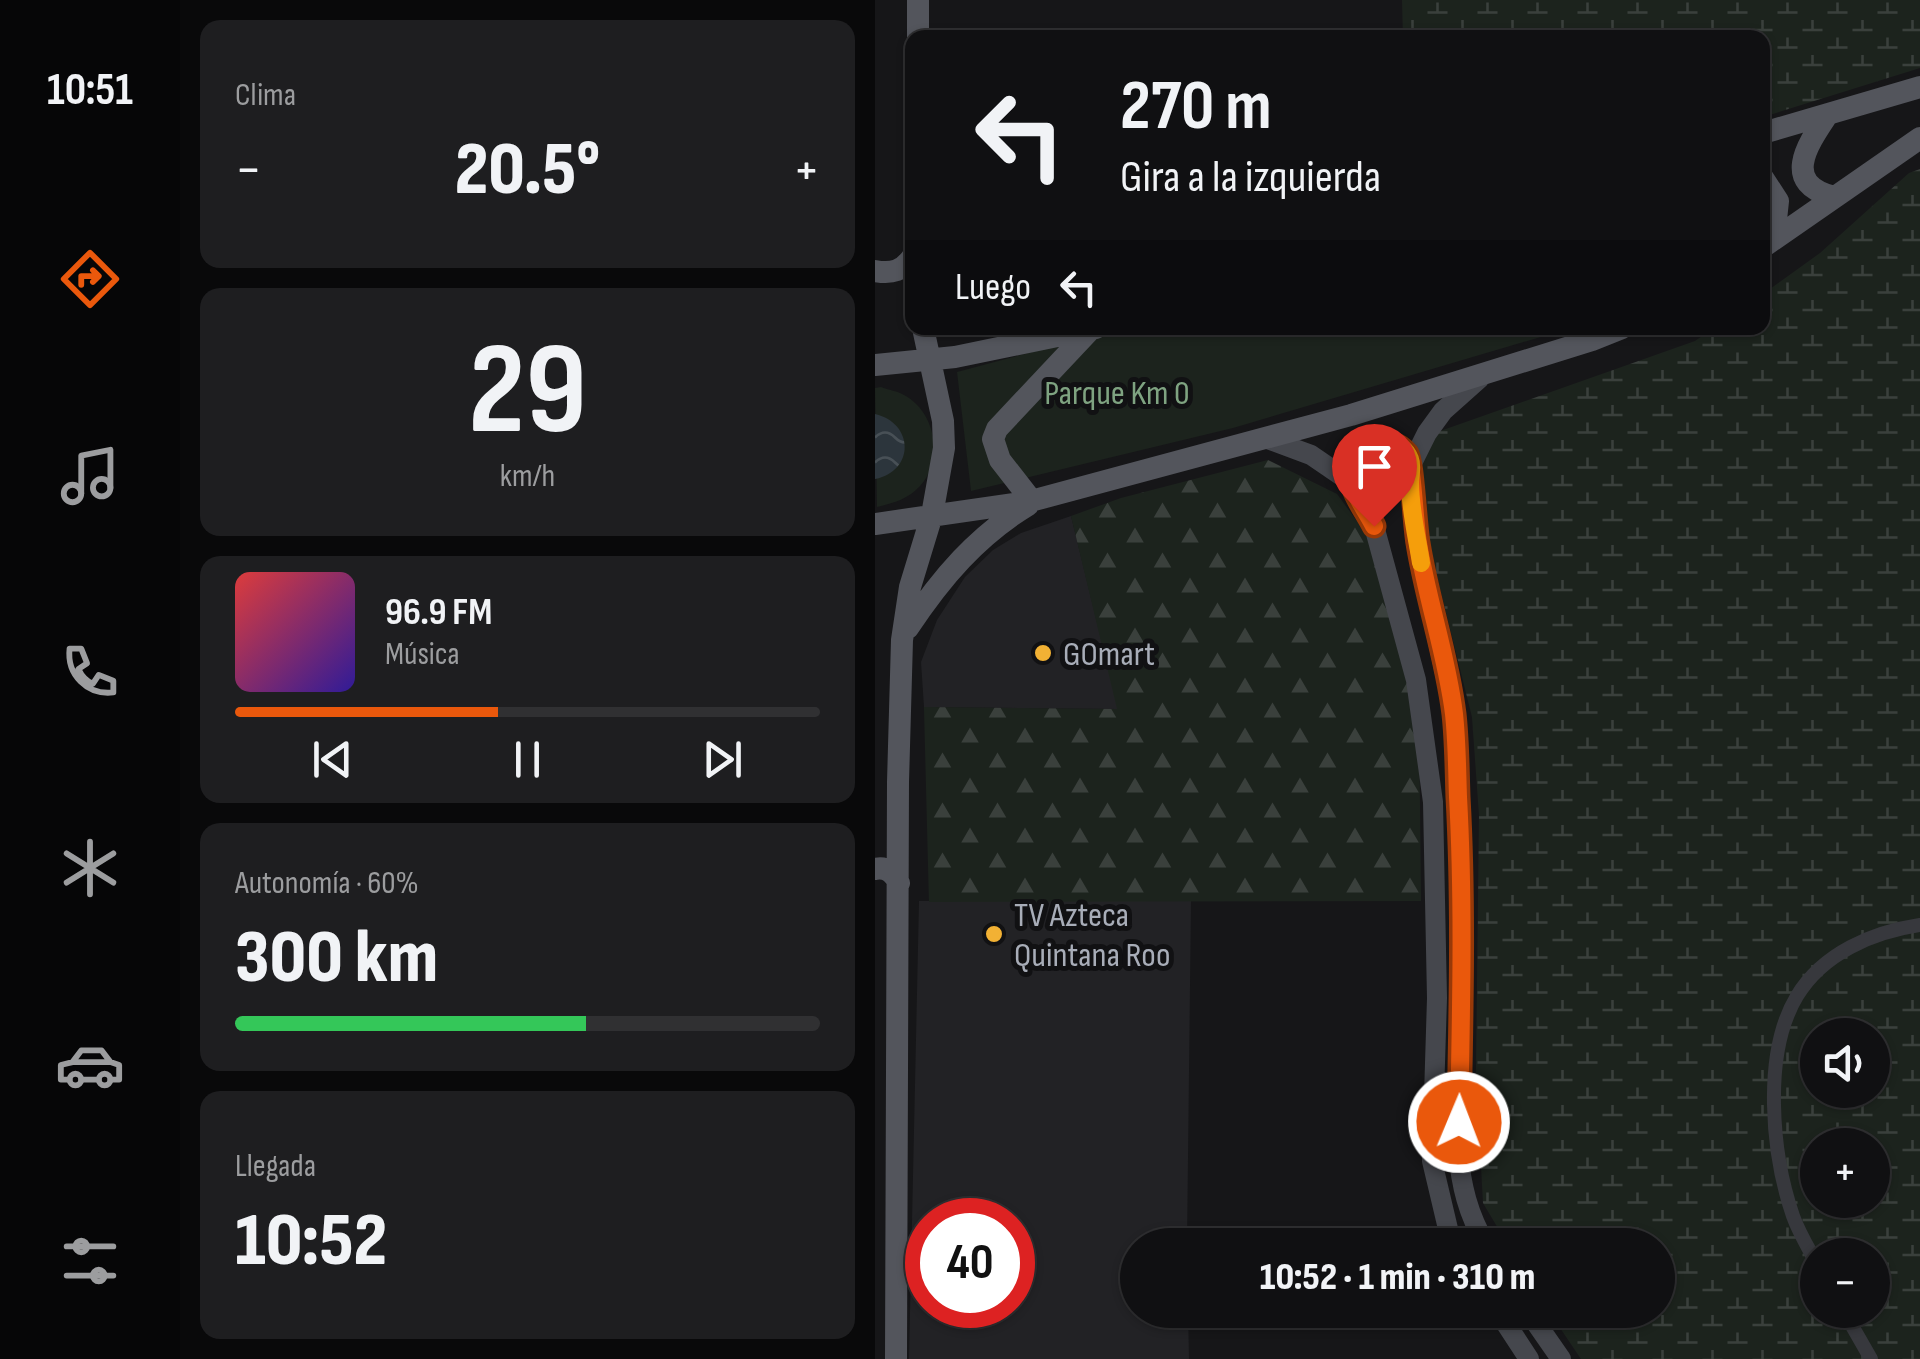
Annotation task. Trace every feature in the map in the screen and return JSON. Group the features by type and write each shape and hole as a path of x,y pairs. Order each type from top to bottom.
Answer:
{"main road":[{"path":"918,30 919,0"},
{"path":"1770,131 1920,87"},
{"path":"1828,114 1803,156 1803,171 1820,194 1834,197"},
{"path":"1770,241 1920,138"},
{"path":"1770,189 1778,201 1770,234"},
{"path":"875,272 905,265"},
{"path":"896,1359 902,640 910,587 931,515 944,448 940,406 924,335"},
{"path":"879,365 929,360 1056,335"},
{"path":"1035,500 1000,460 993,439 1010,414 1084,335"},
{"path":"883,523 1035,500 1265,438 1601,335"},
{"path":"879,365 903,373 940,406"},
{"path":"883,523 918,500 940,474"},
{"path":"902,640 952,567 1007,518 1035,500"},
{"path":"875,793 890,791 898,782"},
{"path":"875,868 894,874 899,883"}],"street":[{"path":"1475,1228 1461,1188 1458,1150 1461,851 1454,713 1413,517 1412,463 1443,411 1489,372"},
{"path":"1265,438 1311,455 1352,482"},
{"path":"1412,463 1405,451 1379,442 1366,446 1351,468 1352,482 1374,526 1416,680 1431,784 1437,998 1433,1161 1448,1228"},
{"path":"1803,1238 1781,1175 1773,1116 1777,1053 1797,996 1835,955 1889,929 1920,925"},
{"path":"1509,1328 1529,1359"},
{"path":"1539,1328 1561,1359"},
{"path":"1853,1328 1871,1359"}],"shaded area":[{"path":"1071,516 1118,709 924,707 921,662 937,620 965,577 993,550 1021,533"},
{"path":"919,901 1191,901 1187,1228 1120,1228 1120,1328 1188,1328 1189,1359 909,1359 910,1328 1035,1328 1035,1198 913,1198"}],"green space":[{"path":"1402,0 1920,0 1920,68 1770,115 1770,30 1403,30"},
{"path":"1920,169 1920,1359 1581,1359 1560,1328 1675,1328 1675,1228 1498,1228 1483,1203 1476,1072 1479,815 1472,717 1413,480 1426,436 1704,335 1770,335 1770,289 1820,253 1909,173"},
{"name":"Parque Km 0","path":"1097,335 1547,335 1233,428 971,491 957,372"},
{"path":"881,387 915,403 929,424 934,450 928,475 920,486 900,500 877,507 875,388"},
{"path":"1268,460 1337,494 1367,535 1419,715 1421,901 929,902 924,707 1117,709 1071,516 1121,498"}],"water":[{"path":"875,414 897,427 905,447 897,467 875,479"}],"slow traffic":[{"path":"1362,450 1379,442 1393,444 1405,451 1412,463 1413,517 1421,563"}],"place":[{"name":"GOmart","path":"1043,653"},
{"name":"TV Azteca Quintana Roo","path":"994,934"}],"route":[{"path":"1374,526 1352,482 1351,468 1366,446 1379,442 1393,444 1405,451 1412,463 1413,517 1454,713 1461,851 1459,1122"}]}
